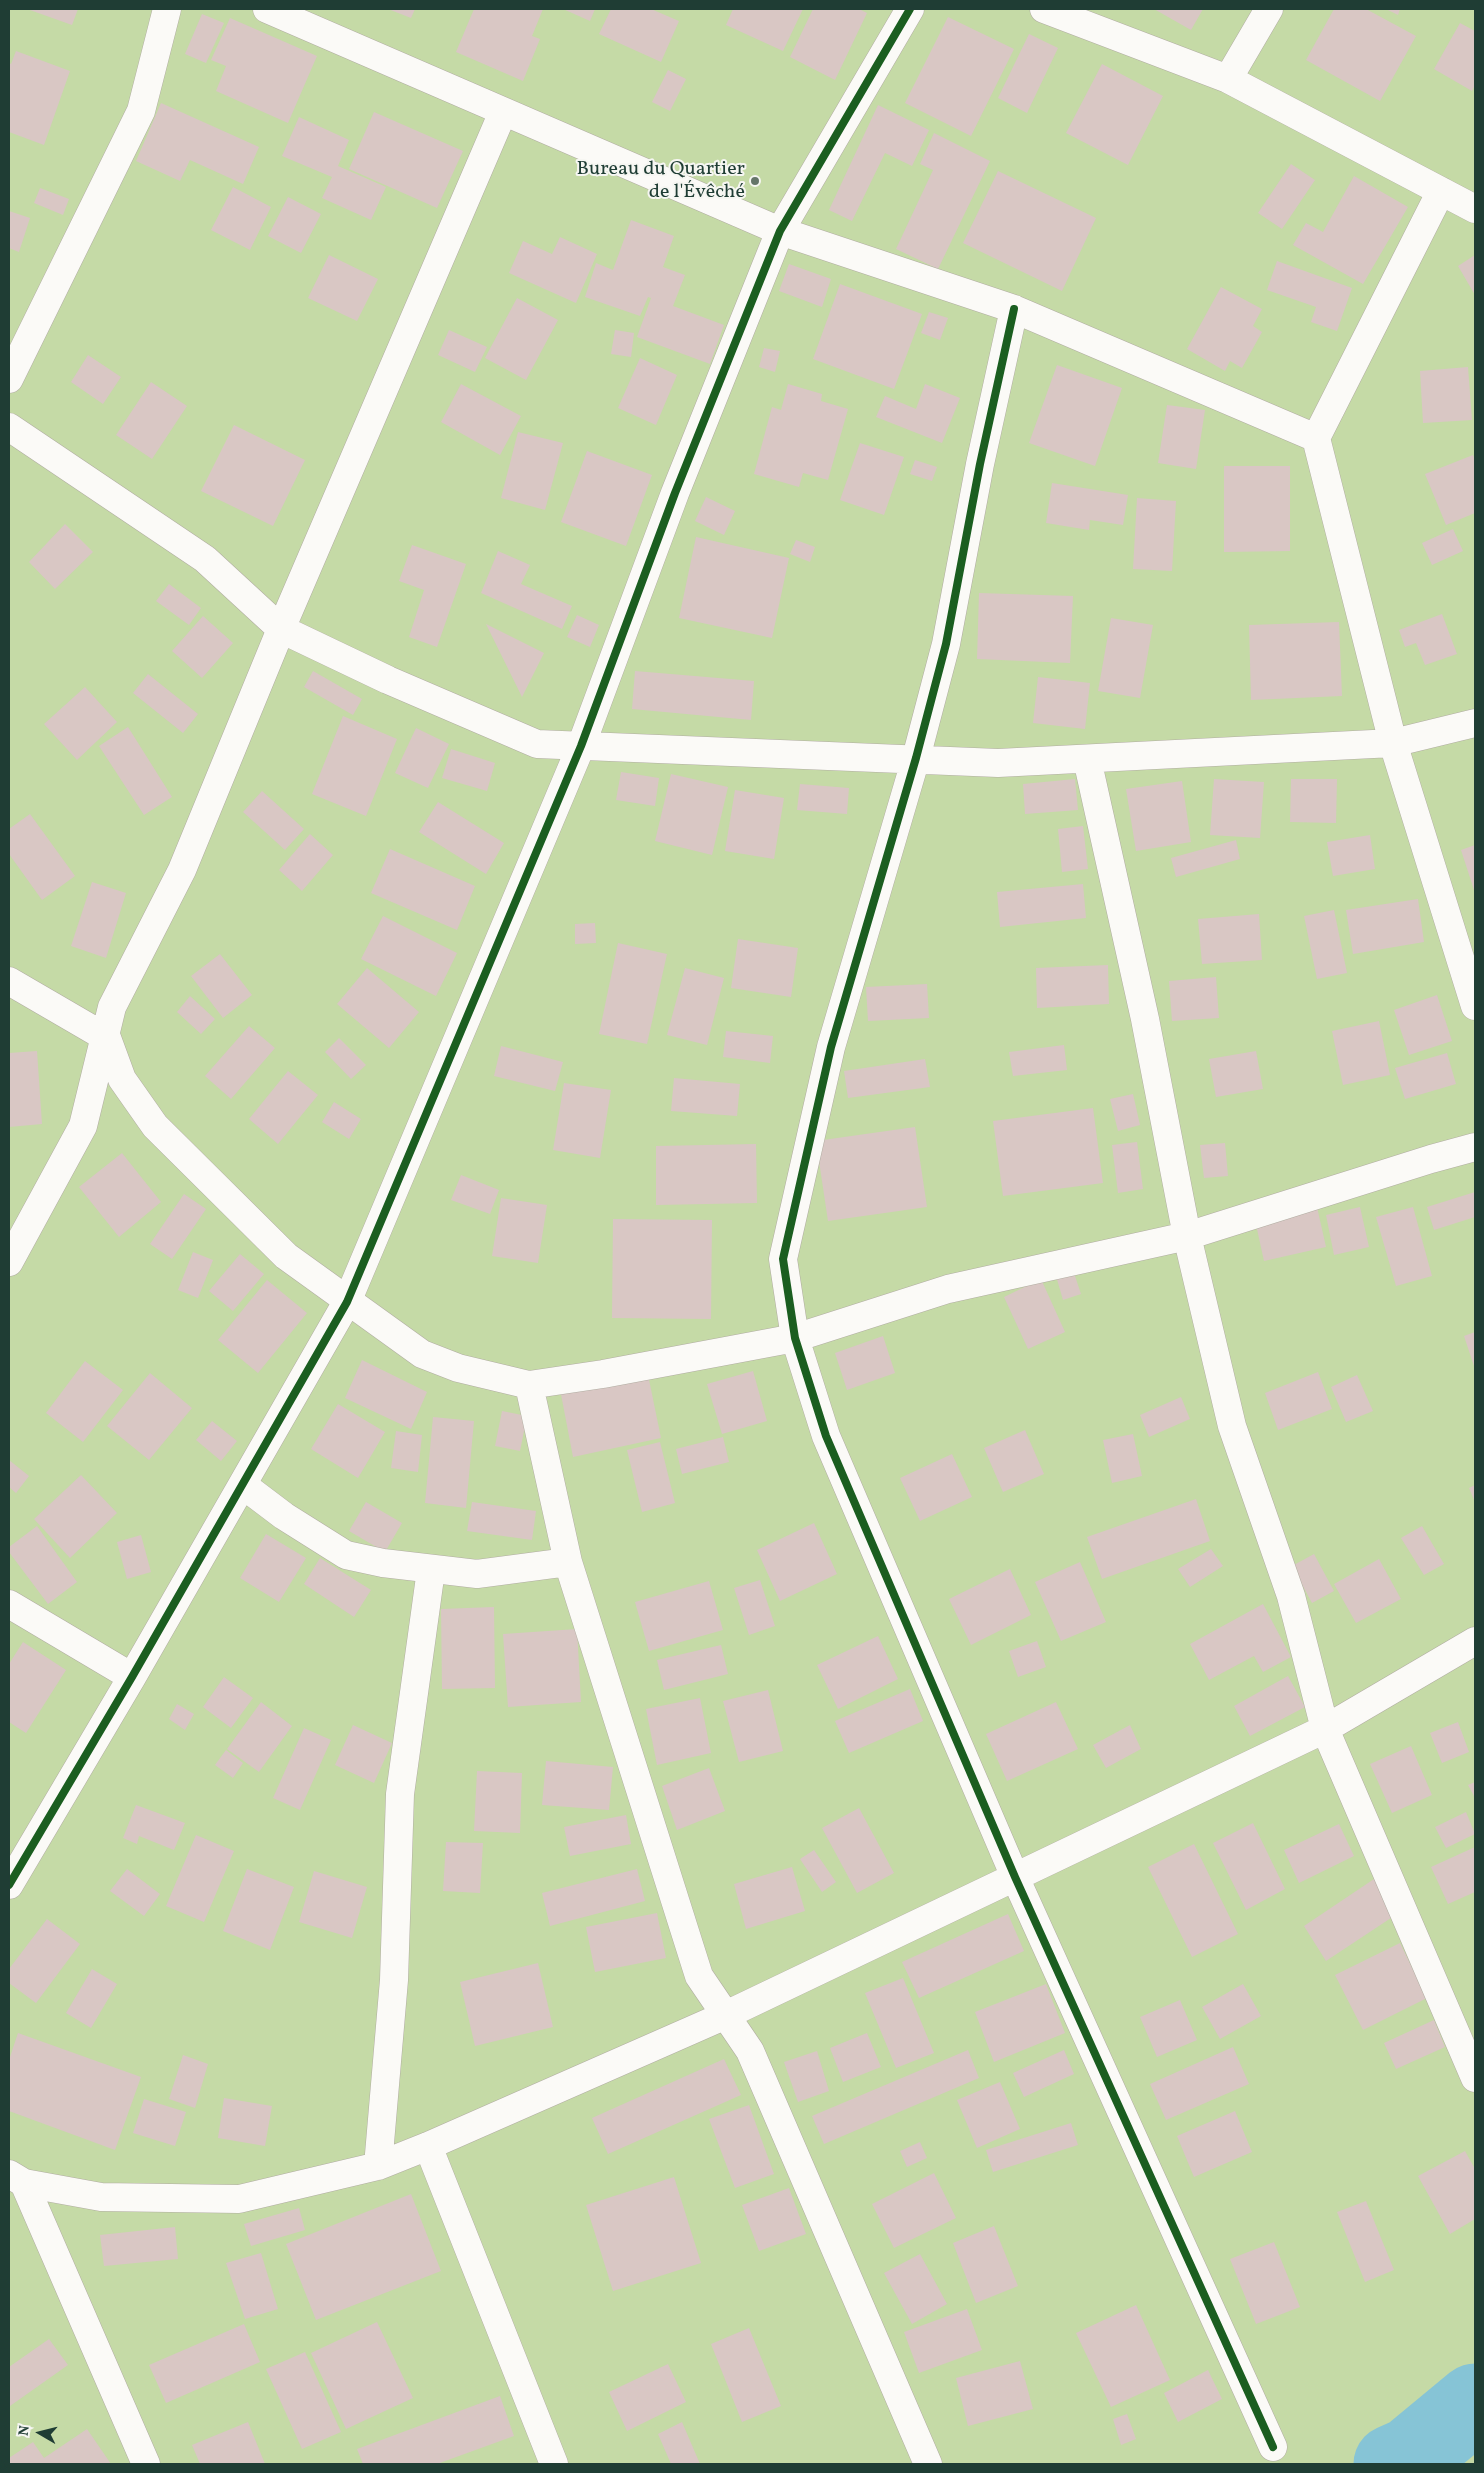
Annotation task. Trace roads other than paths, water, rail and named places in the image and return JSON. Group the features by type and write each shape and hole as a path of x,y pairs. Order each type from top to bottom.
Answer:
{"street":[{"path":"9,379 141,111 167,9"},
{"path":"267,9 780,231 1014,309 1316,438"},
{"path":"9,1886 132,1677 347,1302 581,746 675,493 780,231 910,9"},
{"path":"1044,9 1228,79 1475,209"},
{"path":"1228,79 1269,9"},
{"path":"9,1262 83,1126 107,1038 112,1007 182,870 281,629 503,112"},
{"path":"1440,191 1316,438 1394,743 1475,1006"},
{"path":"1014,309 980,464 946,644 916,758 831,1047 783,1259 795,1338 826,1436 1015,1877 1273,2447"},
{"path":"9,427 205,559 281,629 388,680 537,744 916,758 998,763 1394,743 1475,723"},
{"path":"1087,759 1145,1019 1187,1236 1232,1426 1291,1596 1325,1729 1475,2078"},
{"path":"9,981 107,1038 122,1079 155,1126 286,1256 347,1302 422,1354 458,1368 529,1384 603,1374 795,1338 948,1290 1187,1236 1475,1147"},
{"path":"529,1384 568,1562 699,1976 750,2051 928,2464"},
{"path":"242,1485 284,1516 346,1555 431,1570 477,1574 568,1562"},
{"path":"378,2166 394,1980 400,1794 431,1570"},
{"path":"9,1604 132,1677"},
{"path":"17,2179 101,2197 239,2199 378,2166 428,2146 726,2015 1325,1729 1475,1641"},
{"path":"428,2146 554,2464"},
{"path":"17,2179 146,2464"}],"waterway":[{"path":"1393,2464 1411,2456 1475,2403"}],"place":[{"name":"Bureau du Quartier de l'Évêché","path":"755,181"}]}
